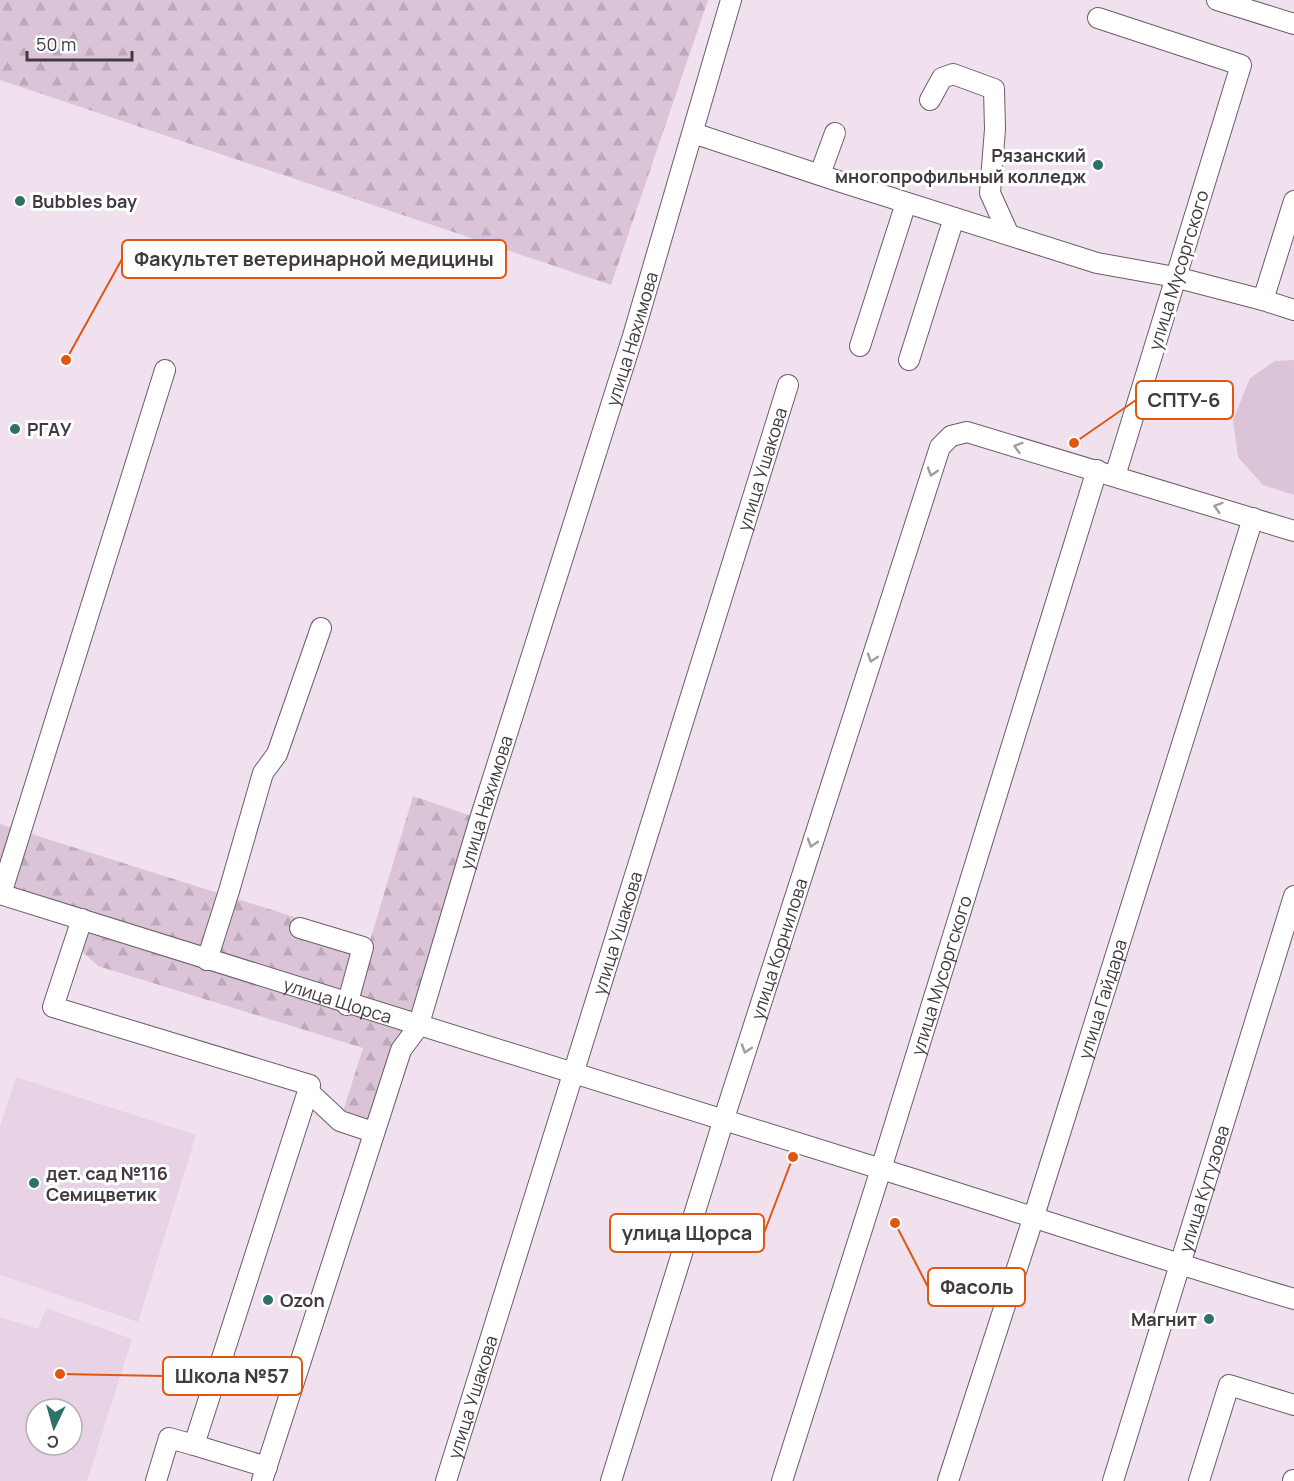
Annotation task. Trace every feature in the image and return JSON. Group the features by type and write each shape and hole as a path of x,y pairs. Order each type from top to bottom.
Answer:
{"street":[{"name":"улица Нахимова","path":"265,1474 401,1050 418,1027 480,819 633,336 731,0"},
{"path":"1217,0 1294,24"},
{"name":"улица Мусоргского","path":"782,1481 1106,473 1175,277 1241,65 1098,18"},
{"path":"930,100 942,78 953,74 994,89 995,129 990,193 1009,235"},
{"path":"693,133 1097,263 1175,277 1294,310"},
{"path":"820,174 835,133"},
{"path":"1263,300 1294,201"},
{"path":"860,346 906,203"},
{"path":"909,360 954,218"},
{"path":"1,894 165,370"},
{"name":"улица Ушакова","path":"446,1481 788,385"},
{"name":"улица Корнилова","path":"611,1481 723,1122 940,447 951,436 967,432 1106,473"},
{"path":"1106,473 1294,531"},
{"name":"улица Гайдара","path":"948,1481 1033,1219 1253,518"},
{"path":"207,960 263,773 277,754 321,628"},
{"name":"улица Щорса","path":"1,894 347,1005 1294,1299"},
{"name":"улица Кутузова","path":"1113,1481 1294,896"},
{"path":"82,920 53,1007 310,1085 194,1445"},
{"path":"300,928 363,947 347,1005"},
{"path":"309,1092 340,1121 373,1132"},
{"path":"1199,1481 1229,1385 1294,1405"},
{"path":"156,1481 169,1438 194,1445 265,1474"}],"shaded area":[{"path":"16,1077 196,1135 138,1322 0,1275 0,1127"},
{"path":"46,1308 132,1339 87,1481 0,1481 0,1317 38,1329"}],"green space":[{"path":"0,0 708,0 611,285 0,80"},
{"path":"1294,360 1294,495 1263,485 1238,457 1233,420 1250,378 1275,361"},
{"path":"413,796 480,819 373,1132 340,1121 363,1048 98,966 74,944 82,919 0,892 0,824 370,941"}],"place":[{"name":"Рязанский многопрофильный колледж","path":"1098,165"},
{"name":"Bubbles bay","path":"20,201"},
{"name":"Факультет ветеринарной медицины","path":"66,360"},
{"name":"РГАУ","path":"15,429"},
{"name":"СПТУ-6","path":"1074,443"},
{"name":"улица Щорса","path":"793,1157"},
{"name":"дет. сад №116 Семицветик","path":"34,1183"},
{"name":"Фасоль","path":"895,1223"},
{"name":"Ozon","path":"268,1300"},
{"name":"Магнит","path":"1209,1319"},
{"name":"Школа №57","path":"60,1374"}]}
